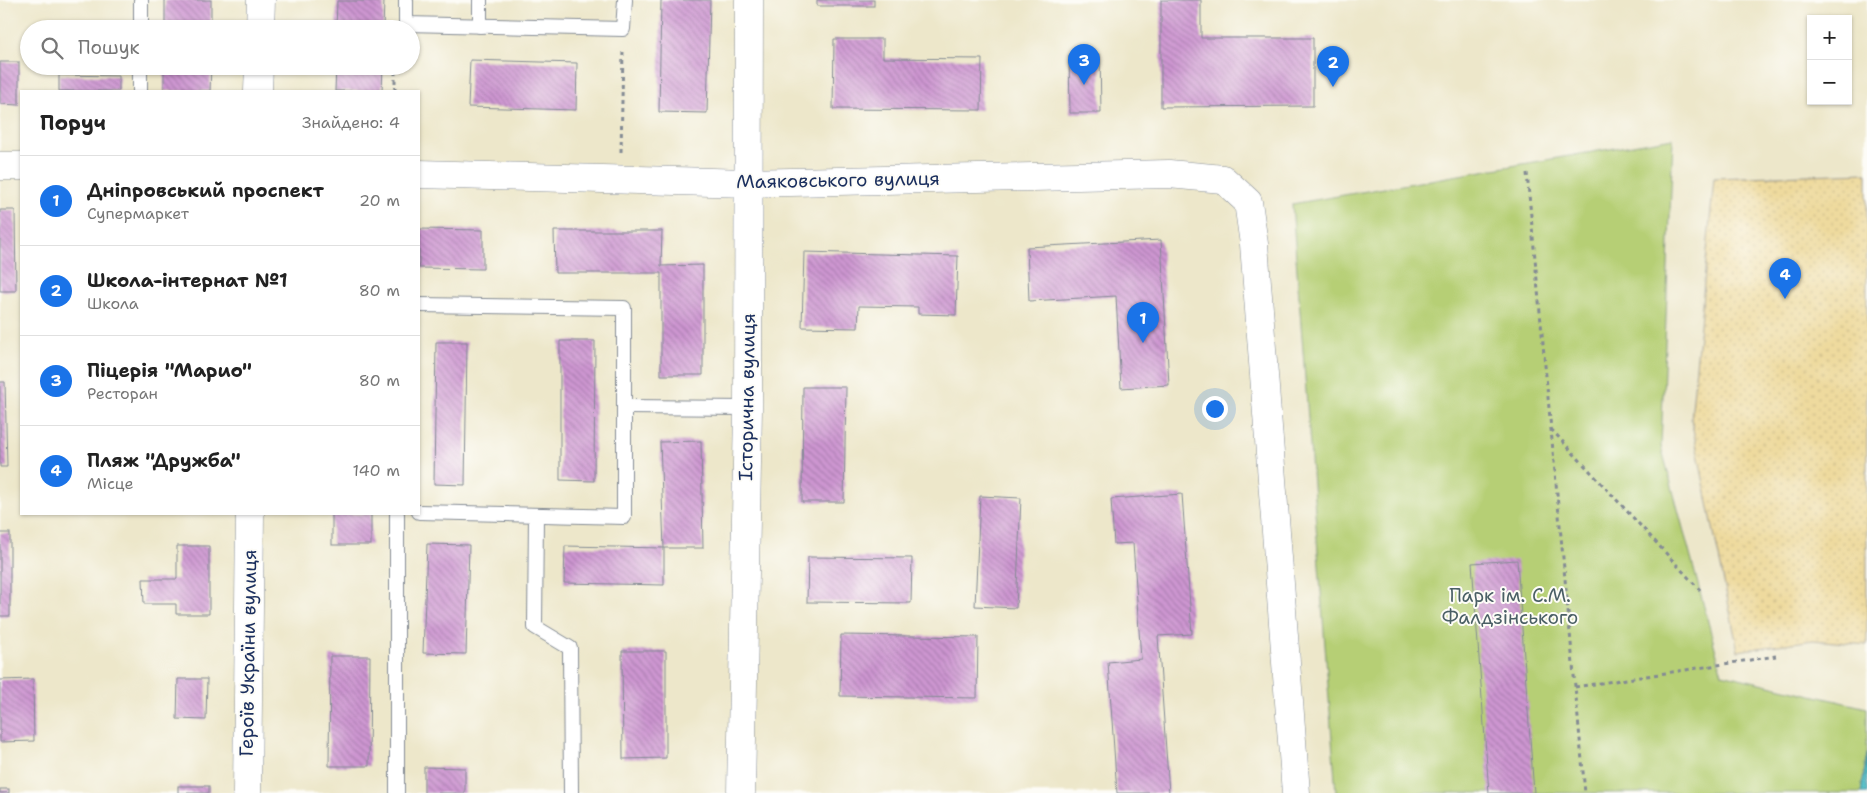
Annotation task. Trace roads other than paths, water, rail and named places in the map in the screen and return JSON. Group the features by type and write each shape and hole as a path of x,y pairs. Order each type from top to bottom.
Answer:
{"street":[{"path":"260,20 261,0"},
{"name":"Історична вулиця","path":"740,793 748,408 749,0"},
{"path":"258,90 259,75"},
{"path":"0,166 20,166"},
{"name":"Маяковського вулиця","path":"420,174 748,182 1169,174 1223,179 1248,202 1254,244 1296,793"},
{"name":"Героїв України вулиця","path":"247,793 250,515"}],"lane":[{"path":"141,0 141,20"},
{"path":"406,0 406,20"},
{"path":"480,0 480,26"},
{"path":"420,24 624,29 625,0"},
{"path":"140,75 140,90"},
{"path":"420,304 624,308 624,517 420,512"},
{"path":"624,407 748,408"},
{"path":"397,515 397,793"},
{"path":"536,515 535,627 570,648 571,793"}],"water":[{"path":"1867,754 1867,793 1861,793"}],"place":[{"name":"Піцерія \"Марио\"","path":"1084,85"},
{"name":"Школа-інтернат №1","path":"1333,87"},
{"name":"Пляж \"Дружба\"","path":"1785,299"},
{"name":"Дніпровський проспект","path":"1143,343"}],"park label":[{"name":"Парк ім. С.М. Фалдзінського","path":"1510,606"}]}
